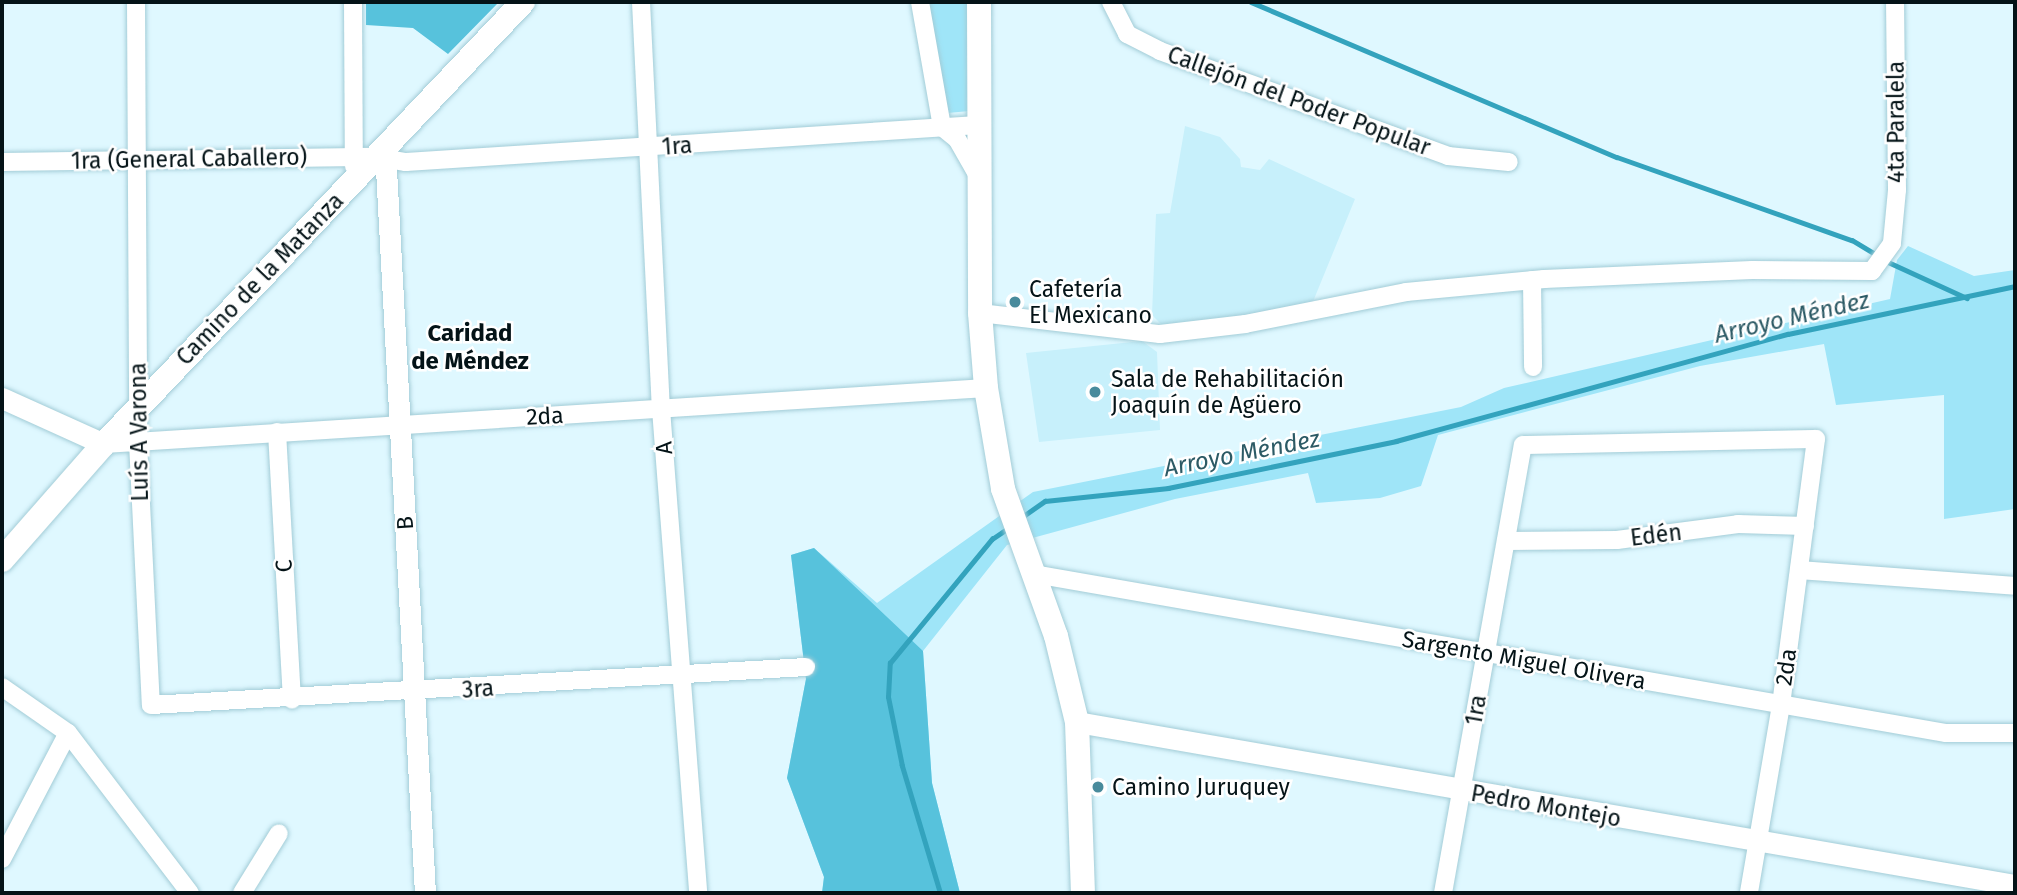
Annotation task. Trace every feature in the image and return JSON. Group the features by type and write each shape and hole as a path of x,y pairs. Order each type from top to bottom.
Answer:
{"main road":[{"name":"Camino de la Matanza","path":"2,560 104,443 361,164 523,2"},
{"path":"979,2 980,313 986,388 1003,489 1034,574 1077,722 1083,893"}],"street":[{"name":"Luís A Varona","path":"136,2 137,408 150,705"},
{"path":"353,2 361,164"},
{"name":"A","path":"641,2 646,148 661,409 698,893"},
{"path":"920,2 942,128 957,139 978,176"},
{"name":"Callejón del Poder Popular","path":"1111,2 1127,34 1160,51 1448,156 1509,162"},
{"name":"4ta Paralela","path":"1532,280 1752,270 1872,271 1892,243 1897,190 1895,2"},
{"name":"1ra","path":"361,164 978,125"},
{"name":"1ra (General Caballero)","path":"2,162 136,159 361,164"},
{"name":"B","path":"361,164 386,169 425,893"},
{"path":"980,313 1160,334 1245,324 1406,292 1532,280 1533,367"},
{"name":"2da","path":"104,443 986,388"},
{"path":"2,398 104,443"},
{"name":"C","path":"277,432 292,700"},
{"name":"2da","path":"1523,445 1816,439 1781,705 1749,893"},
{"name":"1ra","path":"1443,893 1523,445"},
{"name":"Edén","path":"1506,541 1617,540 1738,524 1805,526"},
{"path":"1799,570 2015,586"},
{"name":"Sargento Miguel Olivera","path":"1034,574 1946,733 2015,733"},
{"name":"3ra","path":"150,705 416,693 806,667"},
{"path":"2,687 68,733 190,893"},
{"name":"Pedro Montejo","path":"1077,722 1461,791 2015,885"},
{"path":"2,859 68,733"},
{"path":"242,893 279,833"}],"shaded area":[{"path":"366,2 499,2 448,54 413,28 366,25"},
{"path":"929,2 971,2 970,111 947,113"},
{"path":"1185,126 1220,137 1240,159 1241,167 1260,170 1269,159 1355,199 1312,304 1165,328 1152,315 1156,214 1170,213"},
{"path":"1908,246 1974,276 2015,270 2015,509 1944,519 1944,395 1836,405 1824,344 1700,366 1438,435 1421,486 1380,498 1316,503 1308,473 1175,499 1007,545 923,651 932,783 960,893 822,893 824,877 787,778 806,679 791,555 814,548 877,603 1033,492 1461,407 1504,388 1890,299 1897,260"},
{"name":"Sala de Rehabilitación Joaquín de Agüero","path":"1142,341 1157,352 1160,430 1039,442 1026,353"},
{"path":"814,548 923,651 932,783 960,893 822,893 824,877 787,778 806,679 791,555"}],"waterway":[{"path":"1251,2 1617,157 1852,240 1879,256"},
{"path":"1886,261 1967,298"},
{"name":"Arroyo Méndez","path":"1022,517 1045,501 1168,488 1396,441 1788,334 2015,286"},
{"name":"Arroyo Méndez","path":"940,893 902,766 888,697 890,663 992,539 1010,527"}],"place":[{"name":"Cafetería El Mexicano","path":"1015,302"},
{"name":"Sala de Rehabilitación Joaquín de Agüero","path":"1095,392"},
{"name":"Camino Juruquey","path":"1098,787"}],"district":[{"name":"Caridad de Méndez","path":"470,348"}]}
